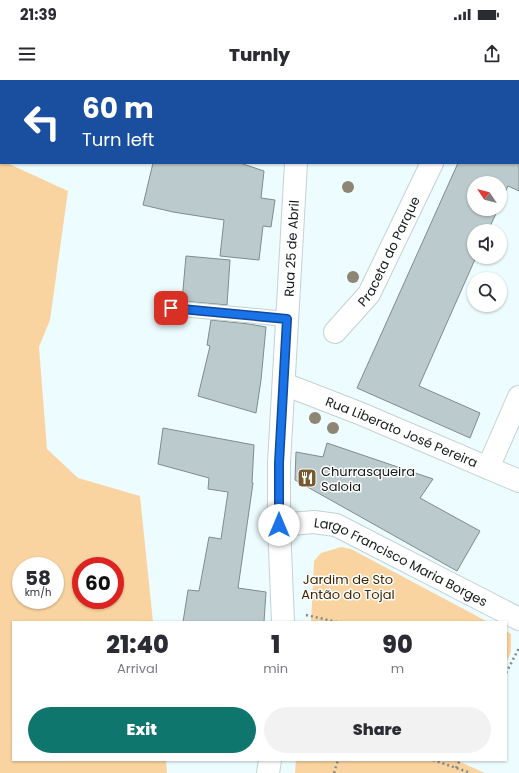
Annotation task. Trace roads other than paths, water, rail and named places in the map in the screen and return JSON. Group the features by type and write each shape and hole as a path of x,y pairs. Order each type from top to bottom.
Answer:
{"street":[{"name":"Rua 25 de Abril","path":"279,525 279,463 296,164"},
{"name":"Praceta do Parque","path":"335,332 369,294 432,164"},
{"name":"Rua Liberato José Pereira","path":"284,384 359,413 519,481"},
{"path":"488,468 519,397"},
{"name":"Largo Francisco Maria Borges","path":"279,525 314,522 336,525 519,619"},
{"path":"279,525 283,616"},
{"path":"268,773 270,761"}],"lane":[{"path":"171,308 287,319"}],"place":[{"name":"Churrasqueira Saloia","path":"307,478"}],"park label":[{"name":"Jardim de Sto Antão do Tojal","path":"348,586"}]}
